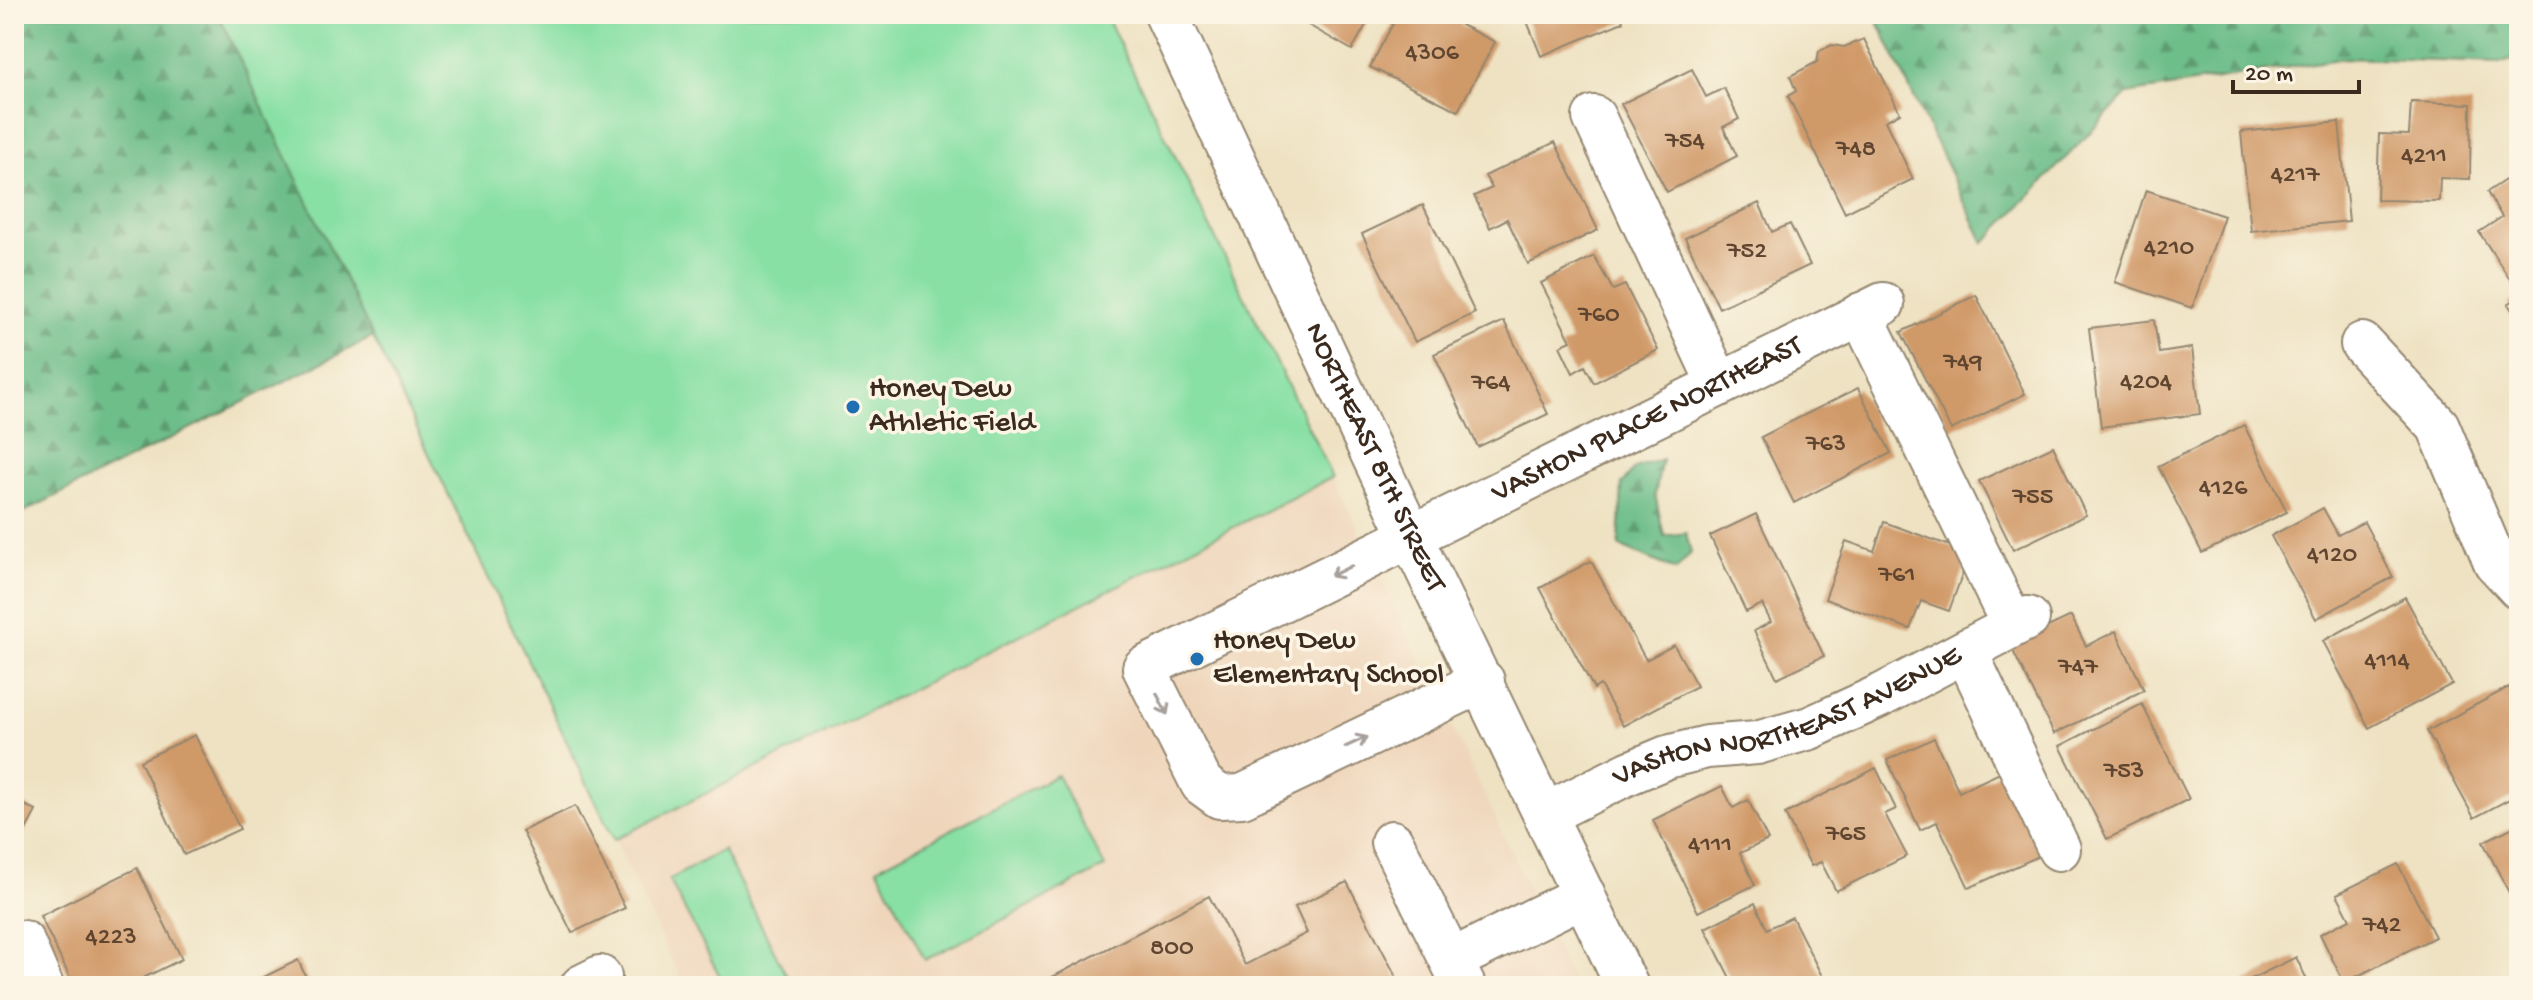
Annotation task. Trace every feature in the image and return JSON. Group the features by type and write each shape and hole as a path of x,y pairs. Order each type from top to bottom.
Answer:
{"street":[{"name":"NORTHEAST 8TH STREET","path":"1166,14 1411,537 1483,681 1627,986"},
{"path":"1594,117 1719,385"},
{"name":"VASHON PLACE NORTHEAST","path":"1483,681 1242,796 1220,797 1202,784 1144,668 1872,309 2016,612"},
{"path":"2362,344 2438,426 2495,562 2519,588"},
{"name":"VASHON NORTHEAST AVENUE","path":"1546,814 1667,757 1707,747 1757,743 1810,728 1966,652 2016,612"},
{"path":"1966,652 2059,849"},
{"path":"1392,842 1458,973 1584,895"},
{"path":"23,942 42,986"}],"shaded area":[{"name":"Honey Dew Elementary School","path":"1333,477 1575,986 684,986 614,840"}],"green space":[{"path":"14,14 218,14 373,337 14,517"},
{"name":"Honey Dew Athletic Field","path":"218,14 1105,14 1333,477 614,840"},
{"path":"1874,14 2519,14 2519,58 2502,63 2344,58 2127,94 1984,243"},
{"path":"1662,459 1655,495 1664,536 1686,533 1691,553 1676,570 1619,546 1622,484 1635,468"},
{"path":"1057,775 1105,867 925,960 877,868"},
{"path":"723,850 792,986 725,986 669,880"}],"building":[{"path":"1289,14 1372,14 1352,50"},
{"path":"1398,14 1466,14 1461,25 1495,42 1458,111 1370,67"},
{"path":"1524,14 1620,14 1623,22 1541,56"},
{"path":"1864,39 1900,113 1885,121 1913,179 1845,213 1788,96 1796,91 1790,76 1817,62 1819,51 1832,45 1844,47"},
{"path":"1692,69 1706,97 1724,88 1739,119 1723,127 1737,156 1667,192 1621,104"},
{"path":"2411,102 2471,104 2470,179 2440,178 2439,201 2377,200 2379,134 2409,135"},
{"path":"2339,122 2349,221 2251,231 2241,132"},
{"path":"1555,142 1598,230 1528,264 1507,219 1490,228 1474,196 1492,188 1485,176"},
{"path":"2519,171 2519,276 2511,281 2479,232 2502,217 2487,192"},
{"path":"2146,190 2224,216 2192,308 2115,282"},
{"path":"1759,203 1772,232 1790,224 1810,265 1719,308 1685,238"},
{"path":"1423,205 1475,313 1415,342 1362,234"},
{"path":"1594,256 1613,290 1625,285 1658,350 1594,383 1585,366 1573,373 1560,346 1571,341 1541,283"},
{"path":"1976,295 2025,394 1951,430 1901,332"},
{"path":"2519,297 2519,321 2508,304"},
{"path":"2154,320 2159,353 2192,348 2200,414 2101,427 2089,328"},
{"path":"1504,321 1548,414 1478,447 1434,354"},
{"path":"1858,388 1891,453 1794,503 1761,437"},
{"path":"2244,425 2287,512 2202,553 2158,466"},
{"path":"2053,446 2086,515 2013,550 1979,481"},
{"path":"2323,508 2338,535 2364,522 2393,577 2316,619 2271,536"},
{"path":"1756,514 1824,656 1777,678 1754,631 1771,622 1762,604 1746,612 1710,536"},
{"path":"1884,522 1970,553 1949,611 1921,601 1910,629 1825,599 1846,541 1874,551"},
{"path":"1591,561 1646,660 1674,645 1697,686 1623,726 1600,685 1594,689 1540,588"},
{"path":"2405,597 2452,684 2369,728 2323,641"},
{"path":"2071,616 2086,646 2116,631 2144,690 2054,734 2010,645"},
{"path":"2509,687 2519,706 2519,794 2474,818 2427,731"},
{"path":"2142,704 2189,799 2107,839 2060,746"},
{"path":"195,735 240,829 184,855 140,761"},
{"path":"1934,738 1959,792 2002,772 2041,855 1969,888 1937,822 1920,830 1887,760"},
{"path":"1876,768 1896,809 1885,814 1907,856 1836,891 1821,862 1811,866 1785,814"},
{"path":"1722,786 1733,808 1748,800 1768,840 1740,853 1755,885 1698,912 1653,820"},
{"path":"14,799 36,811 14,852"},
{"path":"575,806 625,908 572,933 522,831"},
{"path":"2519,824 2519,912 2483,842"},
{"path":"2398,864 2435,937 2344,983 2320,934 2350,919 2337,894"},
{"path":"137,868 182,959 127,986 74,986 40,916"},
{"path":"1347,882 1401,986 1035,986 1209,896 1245,965 1307,933 1295,907"},
{"path":"1755,903 1767,929 1792,917 1827,986 1734,986 1705,928"},
{"path":"2296,957 2310,986 2237,986"},
{"path":"298,960 310,986 246,986"}],"place":[{"name":"Honey Dew Athletic Field","path":"853,407"},
{"name":"Honey Dew Elementary School","path":"1197,659"}]}
